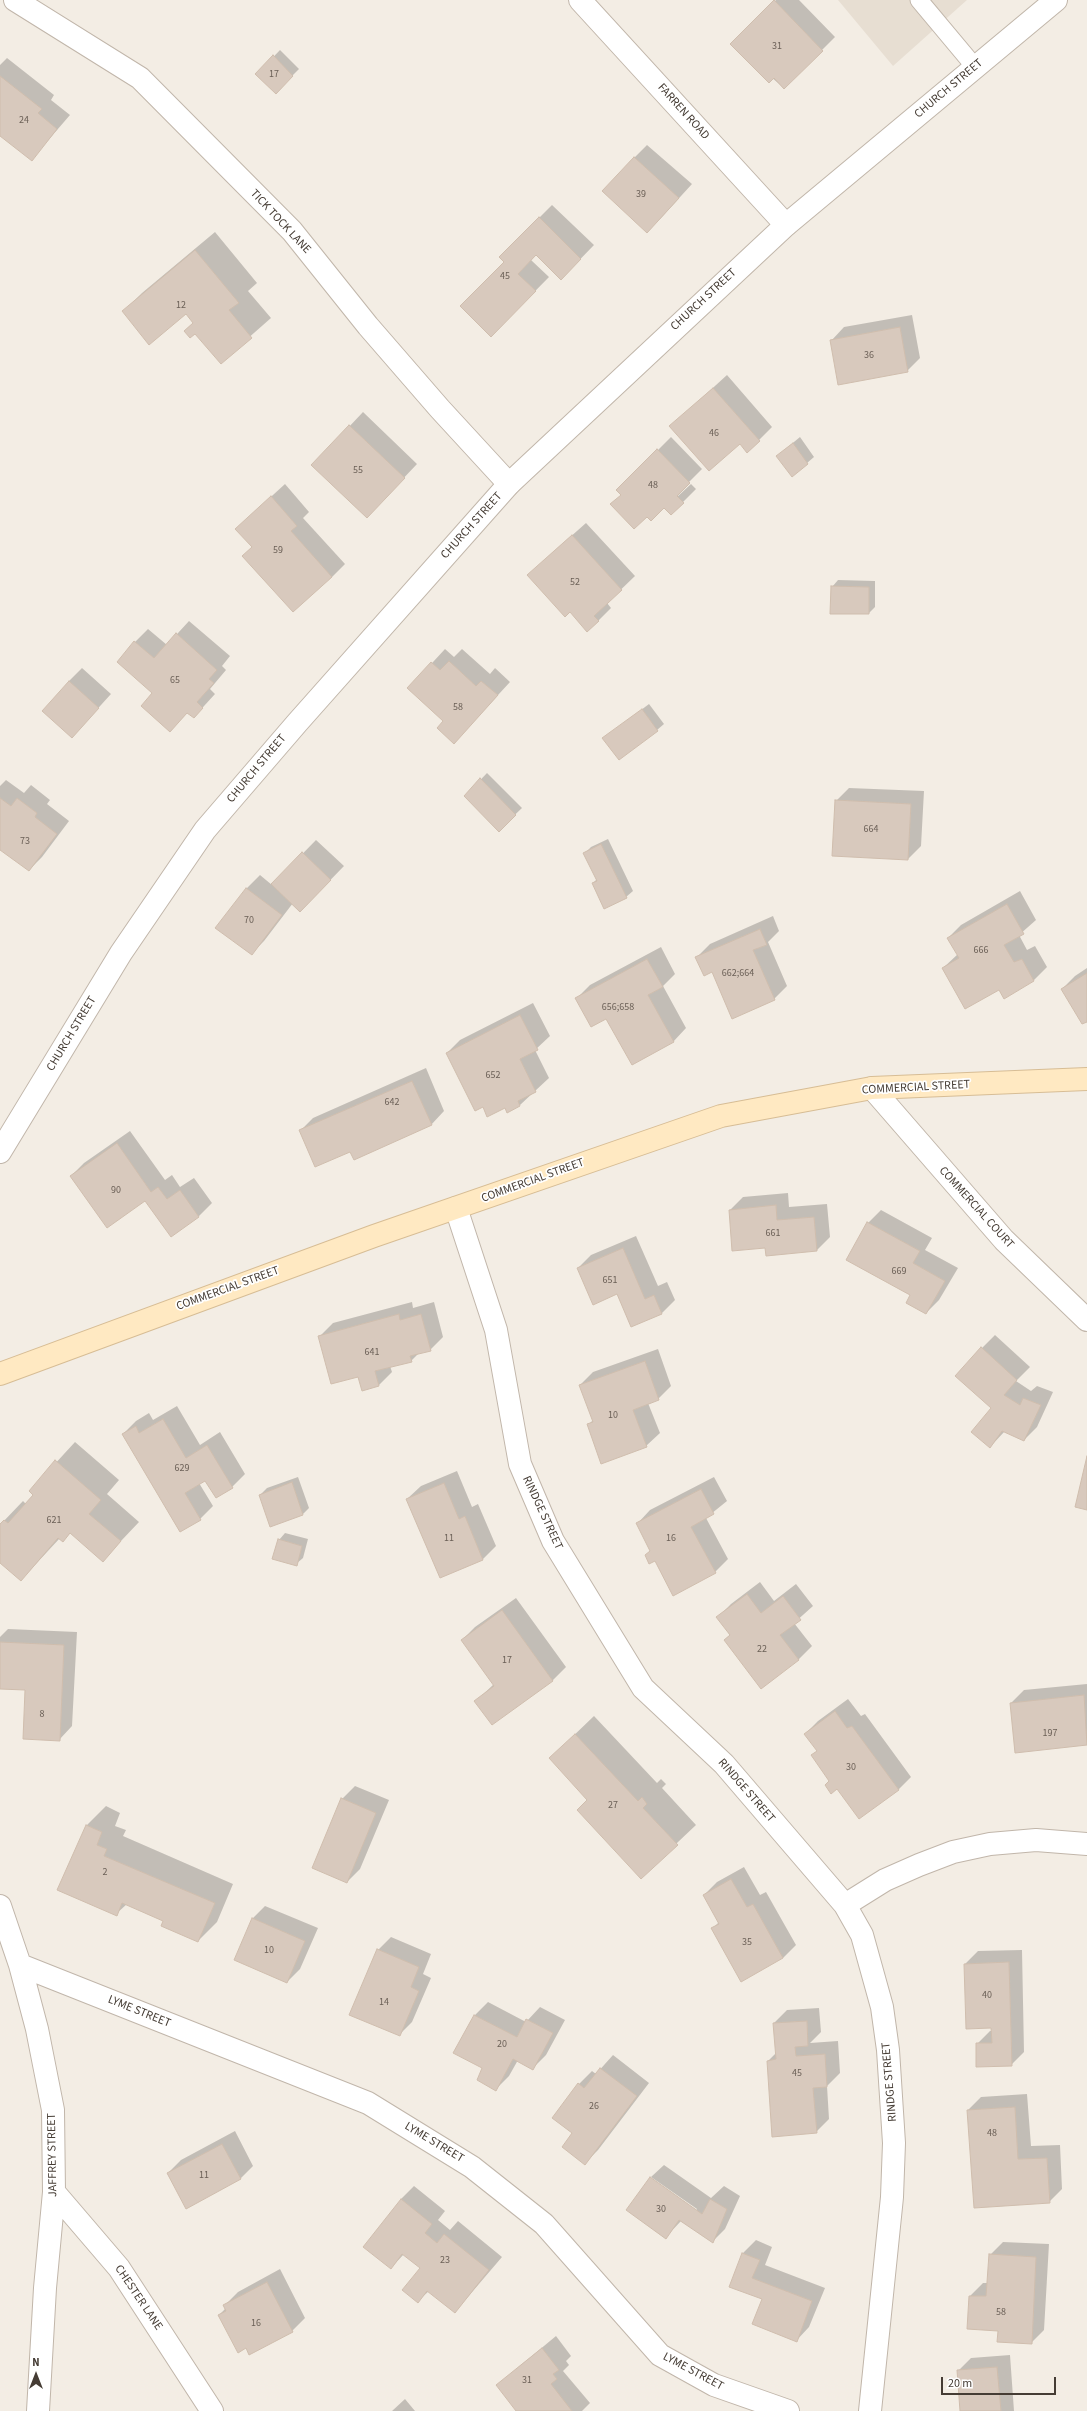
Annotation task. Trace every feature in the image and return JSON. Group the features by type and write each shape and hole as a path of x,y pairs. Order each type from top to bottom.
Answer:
{"main road":[{"name":"COMMERCIAL STREET","path":"0,1374 253,1279 721,1116 872,1088 1087,1079"}],"street":[{"name":"TICK TOCK LANE","path":"15,0 140,78 292,231 368,326 429,397 509,484"},
{"name":"FARREN ROAD","path":"580,0 786,225"},
{"name":"CHURCH STREET","path":"0,1152 121,953 205,830 297,723 509,484 786,225 1056,0"},
{"name":"COMMERCIAL COURT","path":"872,1088 1004,1240 1087,1320"},
{"name":"RINDGE STREET","path":"456,1208 496,1330 520,1464 553,1541 643,1688 724,1764 845,1905 862,1935 882,2007 893,2103 892,2197 870,2411"},
{"path":"845,1905 885,1880 919,1864 953,1852 990,1844 1036,1840 1087,1844"},
{"name":"JAFFREY STREET","path":"0,1906 20,1966 37,2029 53,2110 54,2192 45,2288 38,2411"},
{"name":"LYME STREET","path":"20,1966 368,2103 472,2167 544,2224 660,2355 714,2385 788,2411"},
{"name":"CHESTER LANE","path":"54,2192 119,2268 212,2411"}],"lane":[{"path":"919,0 975,67"}],"shaded area":[{"path":"838,0 967,0 893,66"}],"building":[{"path":"774,0 823,51 784,89 774,78 769,83 730,44"},
{"path":"273,55 293,76 276,94 255,74"},
{"path":"0,76 42,109 38,113 57,129 32,161 0,136"},
{"path":"634,157 679,198 647,233 602,191"},
{"path":"539,217 581,259 561,280 536,255 518,274 536,291 491,337 460,306 504,262 499,257"},
{"path":"195,250 239,303 229,310 252,338 221,364 195,334 190,338 184,331 193,323 186,314 149,345 122,311"},
{"path":"900,327 908,372 838,385 830,340"},
{"path":"713,388 760,441 747,453 740,444 709,471 669,426"},
{"path":"349,425 405,478 367,518 311,465"},
{"path":"793,443 808,464 792,477 776,456"},
{"path":"657,449 690,483 677,496 684,503 671,515 664,508 651,521 647,517 634,529 610,504 621,495 616,490"},
{"path":"271,496 297,526 291,531 332,577 293,612 242,556 252,547 235,529"},
{"path":"572,535 622,590 594,616 599,621 587,632 570,612 565,617 527,575"},
{"path":"831,586 869,587 869,614 830,614"},
{"path":"176,633 217,670 209,679 214,683 197,702 203,708 194,718 187,713 170,732 141,706 152,693 117,662 134,641 154,658"},
{"path":"449,661 476,686 481,681 498,695 454,744 437,728 443,721 407,688 431,662 440,670"},
{"path":"69,681 99,708 72,738 42,711"},
{"path":"642,709 658,731 619,760 602,738"},
{"path":"480,778 516,815 499,832 464,796"},
{"path":"0,798 11,806 17,798 37,813 35,817 57,834 29,871 0,850"},
{"path":"835,800 911,804 908,860 832,856"},
{"path":"601,844 627,898 604,909 592,883 597,881 583,853"},
{"path":"302,852 331,880 300,912 271,884"},
{"path":"246,888 282,915 252,955 215,928"},
{"path":"1007,904 1024,934 1004,945 1014,962 1022,959 1034,981 1004,999 999,990 965,1009 942,968 959,958 947,938"},
{"path":"760,929 767,945 753,950 775,1000 732,1019 712,972 704,976 695,957"},
{"path":"647,959 663,987 648,995 674,1042 632,1065 606,1019 591,1027 575,998"},
{"path":"1087,973 1087,1022 1082,1024 1061,989"},
{"path":"520,1015 538,1050 520,1059 536,1092 518,1101 520,1106 507,1113 505,1108 487,1117 483,1107 475,1111 446,1053"},
{"path":"412,1081 432,1125 354,1160 350,1152 315,1167 299,1130"},
{"path":"117,1143 151,1192 158,1187 167,1199 180,1190 199,1217 171,1237 145,1201 107,1228 70,1176"},
{"path":"776,1205 777,1220 814,1217 817,1251 766,1256 765,1248 732,1251 729,1210"},
{"path":"867,1222 920,1251 913,1263 945,1281 926,1314 906,1303 910,1295 846,1260"},
{"path":"623,1248 645,1299 654,1295 662,1314 631,1327 617,1294 593,1305 577,1268"},
{"path":"399,1314 400,1320 421,1314 431,1351 410,1356 412,1362 375,1371 379,1386 362,1391 358,1377 331,1384 318,1336"},
{"path":"981,1347 1017,1380 1004,1395 1020,1405 1023,1398 1041,1405 1024,1441 1002,1431 990,1448 971,1432 991,1408 955,1376"},
{"path":"645,1361 659,1400 633,1410 647,1447 601,1464 587,1424 593,1422 579,1385"},
{"path":"163,1419 186,1458 207,1445 233,1488 216,1498 205,1481 185,1493 201,1520 180,1532 122,1434 136,1426 139,1433"},
{"path":"1087,1456 1087,1510 1075,1507"},
{"path":"55,1460 101,1500 89,1514 121,1541 103,1562 70,1533 63,1542 58,1538 21,1581 0,1563 0,1524 4,1520 8,1523 33,1495 29,1491"},
{"path":"292,1482 303,1515 270,1527 259,1495"},
{"path":"444,1483 459,1519 465,1516 483,1560 440,1578 406,1499"},
{"path":"701,1489 714,1514 691,1527 716,1573 673,1596 655,1561 649,1564 645,1555 650,1551 636,1523"},
{"path":"278,1539 302,1546 297,1566 272,1559"},
{"path":"747,1594 761,1613 783,1596 801,1620 780,1635 799,1660 761,1689 724,1640 730,1635 716,1617"},
{"path":"502,1610 553,1681 492,1725 474,1701 494,1686 461,1640"},
{"path":"0,1642 64,1645 60,1741 23,1739 25,1690 0,1689"},
{"path":"1084,1695 1087,1745 1015,1753 1010,1703"},
{"path":"835,1711 847,1728 852,1726 899,1790 859,1819 837,1789 831,1794 825,1785 829,1781 811,1755 817,1751 804,1734"},
{"path":"575,1734 638,1801 642,1797 647,1804 643,1808 678,1845 641,1879 577,1810 587,1800 549,1758"},
{"path":"341,1798 376,1813 347,1883 312,1868"},
{"path":"86,1825 102,1832 97,1845 107,1849 104,1856 215,1903 198,1942 161,1926 163,1921 122,1903 117,1916 57,1890"},
{"path":"731,1879 747,1907 753,1904 783,1958 741,1982 711,1928 719,1924 703,1895"},
{"path":"252,1918 305,1941 287,1983 234,1960"},
{"path":"377,1949 419,1967 411,1987 419,1991 400,2036 349,2015"},
{"path":"1009,1962 1012,2066 976,2067 976,2043 992,2043 991,2028 966,2029 964,1964"},
{"path":"474,2015 517,2037 526,2019 553,2033 533,2070 513,2059 496,2091 477,2080 482,2068 453,2053"},
{"path":"807,2021 808,2046 795,2047 796,2056 825,2054 827,2087 813,2088 817,2133 772,2137 767,2061 776,2059 773,2023"},
{"path":"600,2068 637,2096 585,2165 562,2147 572,2133 552,2118 578,2083 584,2088"},
{"path":"1015,2107 1018,2159 1047,2158 1050,2203 974,2208 967,2110"},
{"path":"222,2144 241,2179 186,2209 167,2173"},
{"path":"650,2177 702,2214 710,2199 727,2209 713,2243 679,2220 666,2239 626,2210"},
{"path":"401,2199 432,2224 425,2233 437,2243 444,2234 489,2270 455,2313 427,2291 418,2303 402,2290 420,2268 402,2254 391,2269 363,2247"},
{"path":"742,2253 760,2260 752,2278 812,2301 797,2342 752,2324 762,2299 729,2287"},
{"path":"989,2254 1036,2257 1032,2344 997,2342 998,2331 967,2329 969,2296 986,2296"},
{"path":"267,2282 293,2332 249,2355 246,2348 238,2353 218,2315 226,2311 223,2305"},
{"path":"542,2348 559,2370 553,2374 557,2379 551,2384 572,2411 516,2411 496,2385"},
{"path":"997,2367 1001,2411 960,2411 957,2370"}]}
